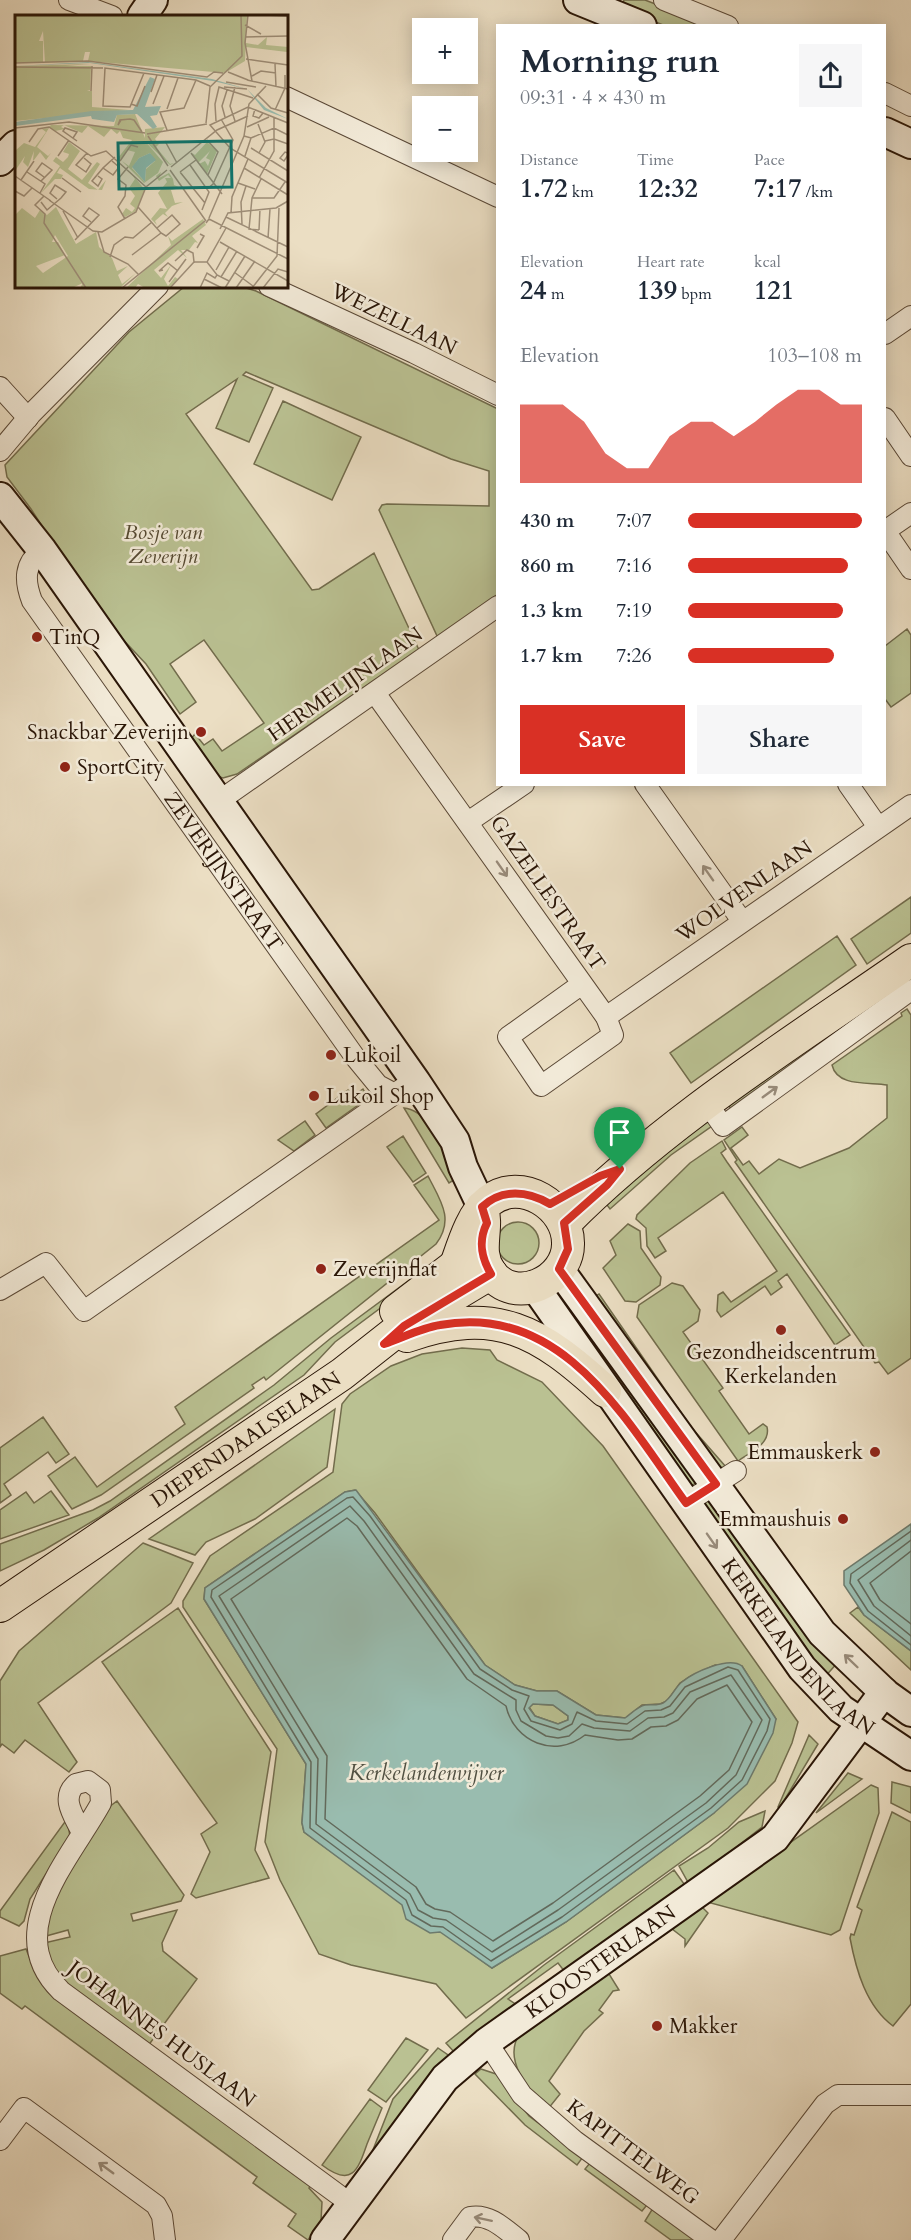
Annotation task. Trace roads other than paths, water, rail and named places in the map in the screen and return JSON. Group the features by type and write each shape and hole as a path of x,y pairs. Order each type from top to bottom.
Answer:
{"main road":[{"path":"550,1213 600,1176 620,1169 707,1103 911,960"},
{"path":"524,1194 550,1213 568,1249 547,1278 507,1285 481,1237 524,1194"},
{"name":"DIEPENDAALSELAAN","path":"0,1606 384,1344 404,1326 481,1237"},
{"name":"DIEPENDAALSELAAN","path":"3,1580 64,1548 368,1333 481,1237"},
{"path":"384,1344 439,1325 471,1322 506,1325 529,1334 565,1355 605,1390"},
{"path":"0,1630 62,1565"}],"street":[{"path":"69,0 109,15"},
{"path":"143,15 153,0"},
{"path":"578,0 637,24"},
{"path":"664,0 724,24"},
{"path":"886,94 911,106"},
{"path":"288,98 496,196"},
{"path":"886,132 911,144"},
{"path":"0,161 15,147"},
{"path":"0,451 28,418 156,288"},
{"name":"WEZELLAAN","path":"273,288 496,394"},
{"path":"886,333 911,316"},
{"path":"0,387 28,418"},
{"path":"886,419 911,456"},
{"name":"ZEVERIJNSTRAAT","path":"0,497 42,550 219,801 404,1088 455,1141 481,1237"},
{"path":"886,530 911,513"},
{"path":"886,532 911,569"},
{"name":"ZEVERIJNSTRAAT","path":"42,550 32,558 27,569 26,586 32,601 355,1057 378,1085 404,1088"},
{"name":"HERMELIJNLAAN","path":"219,801 496,607"},
{"name":"GAZELLESTRAAT","path":"375,693 610,1026"},
{"path":"468,822 521,786"},
{"path":"646,786 742,921"},
{"path":"849,786 878,827"},
{"name":"WOLVENLAAN","path":"582,984 508,1037 541,1086 610,1026 742,921 911,805"},
{"path":"707,1103 723,1126 911,990"},
{"path":"0,1290 46,1263 84,1311 404,1088"},
{"name":"KERKELANDENLAAN","path":"547,1278 605,1390 802,1668 841,1709 911,1756"},
{"name":"KERKELANDENLAAN","path":"547,1278 726,1478 822,1633 884,1692 911,1712"},
{"path":"686,1503 726,1478"},
{"name":"KLOOSTERLAAN","path":"325,2240 445,2078 487,2042 775,1838 884,1692"},
{"name":"JOHANNES HUSLAAN","path":"81,1831 42,1894 34,1914 32,1943 45,1975 61,1991 351,2204"},
{"name":"KAPITTELWEG","path":"487,2042 522,2095 589,2154 711,2240"},
{"path":"721,2240 825,2104 838,2095 911,2095"},
{"path":"0,2140 24,2108 156,2205 162,2217 165,2240"},
{"path":"453,2240 470,2217 477,2216 494,2221 519,2240"}],"water":[{"name":"Kerkelandenvijver","path":"356,1490 485,1665 515,1685 537,1691 557,1691 596,1715 625,1718 642,1706 663,1703 680,1684 695,1674 712,1666 736,1663 742,1666 776,1719 773,1733 747,1784 714,1813 566,1922 492,1968 440,1932 430,1933 406,1919 402,1905 304,1832 302,1823 306,1764 204,1599 205,1588 345,1492","holes":["533,1704 553,1705 568,1716 568,1720 558,1724 535,1716 529,1708"]},
{"path":"911,1524 911,1651 864,1615 844,1585 844,1571"}],"place":[{"name":"TinQ","path":"37,637"},
{"name":"Snackbar Zeverijn","path":"201,732"},
{"name":"SportCity","path":"65,767"},
{"name":"Lukoil","path":"331,1055"},
{"name":"Lukoil Shop","path":"314,1096"},
{"name":"Zeverijnflat","path":"321,1269"},
{"name":"Gezondheidscentrum Kerkelanden","path":"781,1330"},
{"name":"Emmauskerk","path":"875,1452"},
{"name":"Emmaushuis","path":"843,1519"},
{"name":"Makker","path":"657,2026"}],"park label":[{"name":"Bosje van Zeverijn","path":"163,544"}]}
